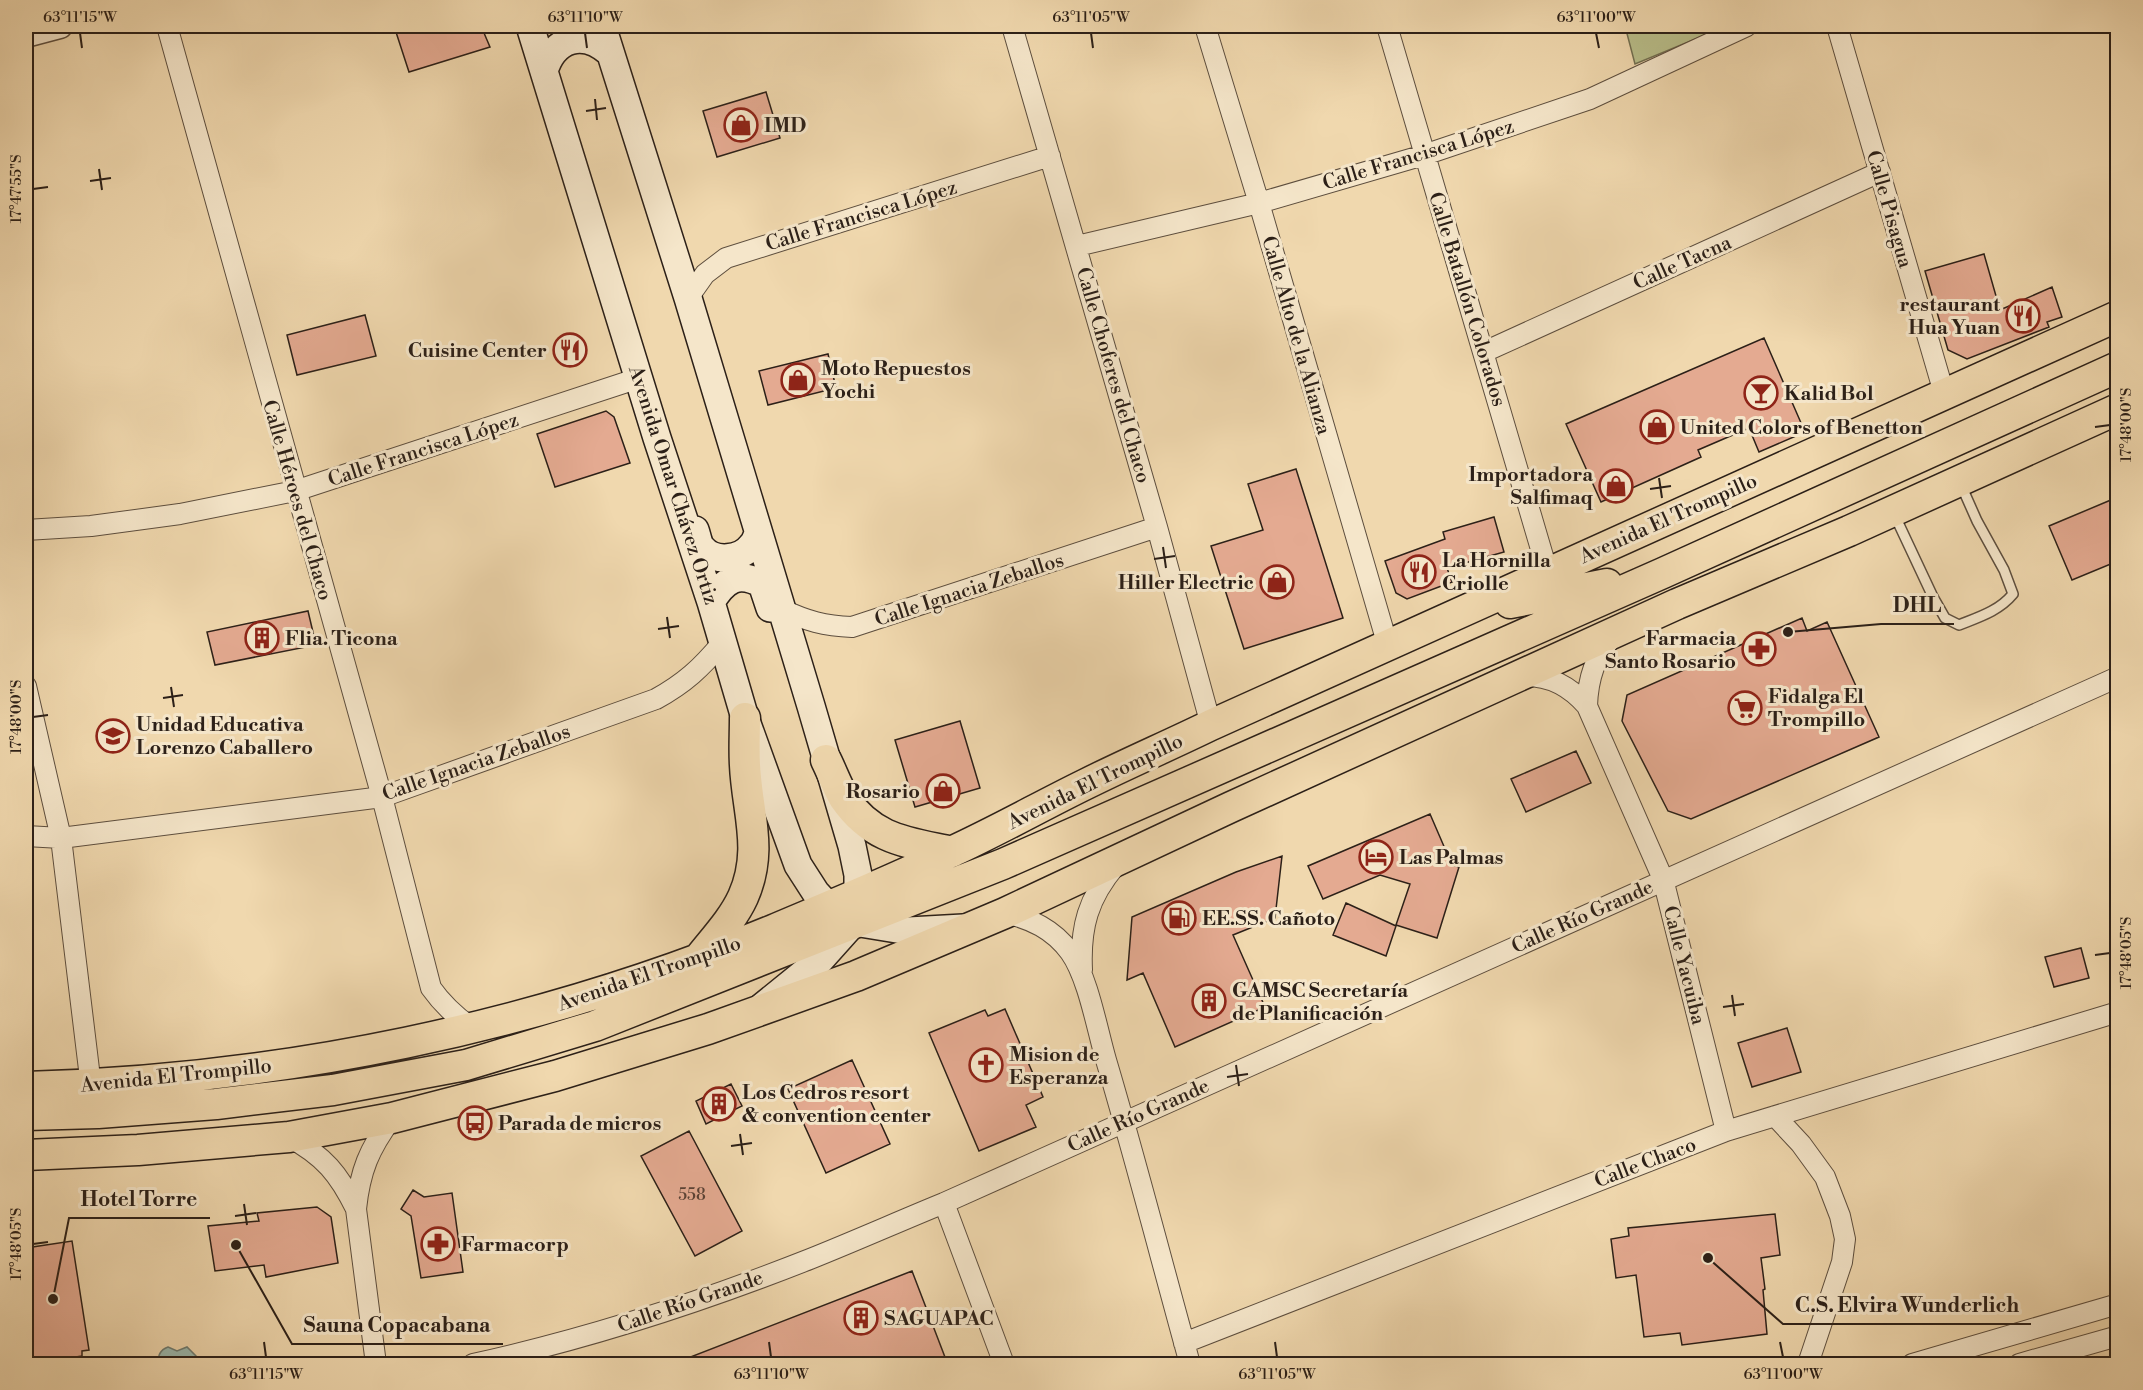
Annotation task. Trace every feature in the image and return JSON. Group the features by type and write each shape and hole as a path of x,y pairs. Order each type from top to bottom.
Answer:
{"main road":[{"name":"Avenida Omar Chávez Ortiz","path":"530,26 657,438 711,602 745,718 798,865 816,893 828,906 854,922 909,931 967,928"},
{"path":"602,26 759,532 852,846 858,875 858,906 854,922 820,960 756,1012"},
{"path":"544,71 554,49 565,42 577,39 589,40 600,44 609,52"},
{"name":"Avenida El Trompillo","path":"26,1087 91,1086 181,1079 367,1051 472,1028 699,959 952,852 1086,784 1211,725 2118,316"},
{"name":"Avenida El Trompillo","path":"26,1115 98,1113 216,1104 333,1090 466,1065 595,1026 1004,864 1663,573 2118,368"},
{"path":"26,1155 138,1150 289,1137 392,1118 555,1076 756,1012 856,976 1005,913 1677,604 1893,511 2118,409"},
{"path":"657,438 676,474 701,548 713,556 727,558 741,555 752,546 759,532"},
{"path":"1462,613 1663,573"},
{"path":"711,602 720,587 733,579 750,578 762,585 791,672 806,690"},
{"path":"662,999 699,959 730,919 749,882 755,839 745,766 745,718"},
{"path":"826,760 843,796 860,818 881,834 905,842 952,852"}],"street":[{"path":"26,35 60,26"},
{"name":"Calle Héroes del Chaco","path":"167,26 382,797 431,988 454,1015 472,1028"},
{"name":"Calle Choferes del Chaco","path":"1012,26 1157,527 1211,725"},
{"name":"Calle Alto de la Alianza","path":"1205,26 1388,646"},
{"name":"Calle Batallón Colorados","path":"1387,26 1548,573"},
{"name":"Calle Francisca López","path":"1077,246 1259,203 1424,155 1590,99 1747,26"},
{"name":"Calle Pisagua","path":"1837,26 1944,393"},
{"name":"Calle Francisca López","path":"688,298 705,274 726,258 1050,156"},
{"name":"Calle Tacna","path":"1484,352 1880,172"},
{"name":"Calle Francisca López","path":"26,530 91,526 180,514 296,491 639,378"},
{"name":"Calle Ignacia Zeballos","path":"781,609 807,621 829,626 852,627 1157,527"},
{"path":"1587,706 1591,672 1606,644 1617,632"},
{"name":"Calle Ignacia Zeballos","path":"26,836 61,838 382,797 656,699 681,685 702,668 722,643"},
{"name":"Calle Yacuiba","path":"1518,676 1550,679 1564,685 1577,694 1587,706 1664,879 1726,1131"},
{"name":"Calle Río Grande","path":"473,1365 530,1352 686,1305 810,1259 944,1203 1664,879 2118,678"},
{"path":"26,686 61,838 91,1086"},
{"path":"1082,976 1080,943 1087,911 1102,882 1123,857"},
{"path":"1005,913 1030,919 1053,933 1071,952 1082,976 1190,1365"},
{"name":"Calle Chaco","path":"1184,1343 1726,1131 2118,1012"},
{"path":"1775,1116 1801,1144 1825,1177 1840,1216 1845,1239 1842,1262 1808,1365"},
{"path":"376,1365 356,1209 359,1184 366,1160 377,1138 392,1118"},
{"path":"289,1137 311,1149 330,1166 345,1186 356,1209"},
{"path":"944,1203 1004,1365"},
{"path":"1912,1365 2118,1304"},
{"path":"2019,1365 2118,1336"}],"lane":[{"path":"1893,511 1932,597 1945,618 1959,625 1990,613 2006,603 2013,594 2004,570 1977,521 1959,481"}],"green space":[{"path":"1625,26 1727,26 1635,64"}],"water":[{"path":"168,1347 177,1351 187,1347 196,1356 194,1362 159,1364 160,1353"}],"building":[{"path":"394,26 481,26 490,47 409,72"},
{"name":"IMD","path":"766,92 780,138 717,157 703,111"},
{"path":"1984,254 2000,310 2052,287 2062,317 2047,322 2049,327 1967,359 1948,350 1925,271"},
{"path":"365,315 376,356 297,375 287,335"},
{"path":"1764,338 1805,432 1759,452 1749,428 1698,450 1701,457 1601,502 1566,424"},
{"name":"Moto Repuestos Yochi","path":"828,354 836,388 768,405 759,371"},
{"path":"606,411 614,417 630,463 555,487 537,434"},
{"name":"Hiller Electric","path":"1296,469 1343,618 1244,649 1211,546 1263,530 1248,484"},
{"path":"2118,497 2118,561 2072,580 2049,526"},
{"path":"1494,517 1504,552 1447,568 1452,582 1407,599 1396,593 1385,561 1445,539 1443,532"},
{"name":"Flia. Ticona","path":"308,611 316,645 215,665 207,632"},
{"name":"Fidalga El Trompillo","path":"1802,618 1807,631 1827,622 1879,737 1691,819 1668,811 1622,721 1627,695"},
{"path":"960,721 980,788 915,807 895,740"},
{"name":"Las Palmas","path":"1576,751 1591,783 1526,812 1511,779"},
{"path":"1430,814 1452,865 1459,867 1437,938 1396,925 1410,884 1380,875 1323,899 1308,866"},
{"path":"1282,856 1275,918 1233,935 1265,1007 1175,1047 1143,973 1127,980 1132,917 1236,872"},
{"name":"Las Palmas","path":"1346,903 1396,926 1386,956 1333,935"},
{"path":"2081,948 2089,978 2054,987 2045,957"},
{"name":"Mision de Esperanza","path":"1005,1009 1043,1097 1026,1105 1036,1127 979,1151 929,1033 985,1010 988,1016"},
{"path":"1787,1028 1801,1072 1752,1087 1738,1043"},
{"path":"852,1060 890,1144 826,1173 788,1089"},
{"name":"Los Cedros resort & convention center","path":"731,1084 742,1106 706,1124 696,1101"},
{"path":"689,1131 742,1231 695,1256 641,1156"},
{"name":"Farmacorp","path":"413,1190 424,1197 452,1193 463,1272 421,1278 411,1216 401,1209"},
{"path":"317,1207 331,1217 338,1263 266,1277 264,1265 215,1271 208,1226 259,1221 257,1213"},
{"path":"1775,1214 1780,1255 1761,1258 1767,1334 1682,1345 1680,1333 1644,1337 1636,1275 1616,1278 1611,1239 1629,1236 1628,1228"},
{"path":"72,1241 89,1350 82,1351 82,1356 31,1364 30,1359 26,1360 26,1248"},
{"name":"SAGUAPAC","path":"912,1271 948,1365 675,1365 675,1363"}],"place":[{"name":"IMD","path":"741,125"},
{"name":"restaurant Hua Yuan","path":"2023,316"},
{"name":"Cuisine Center","path":"570,350"},
{"name":"Moto Repuestos Yochi","path":"798,380"},
{"name":"Kalid Bol","path":"1761,393"},
{"name":"United Colors of Benetton","path":"1657,427"},
{"name":"Importadora Salfimaq","path":"1616,486"},
{"name":"La Hornilla Criolle","path":"1419,572"},
{"name":"Hiller Electric","path":"1277,582"},
{"name":"DHL","path":"1788,632"},
{"name":"Flia. Ticona","path":"262,638"},
{"name":"Farmacia Santo Rosario","path":"1759,649"},
{"name":"Fidalga El Trompillo","path":"1745,708"},
{"name":"Unidad Educativa Lorenzo Caballero","path":"113,736"},
{"name":"Rosario","path":"943,791"},
{"name":"Las Palmas","path":"1376,857"},
{"name":"EE.SS. Cañoto","path":"1179,918"},
{"name":"GAMSC Secretaría de Planificación","path":"1209,1001"},
{"name":"Mision de Esperanza","path":"986,1065"},
{"name":"Los Cedros resort & convention center","path":"719,1104"},
{"name":"Parada de micros","path":"475,1123"},
{"name":"Farmacorp","path":"438,1244"},
{"name":"Sauna Copacabana","path":"236,1245"},
{"name":"C.S. Elvira Wunderlich","path":"1708,1258"},
{"name":"Hotel Torre","path":"53,1299"},
{"name":"SAGUAPAC","path":"861,1318"}]}
